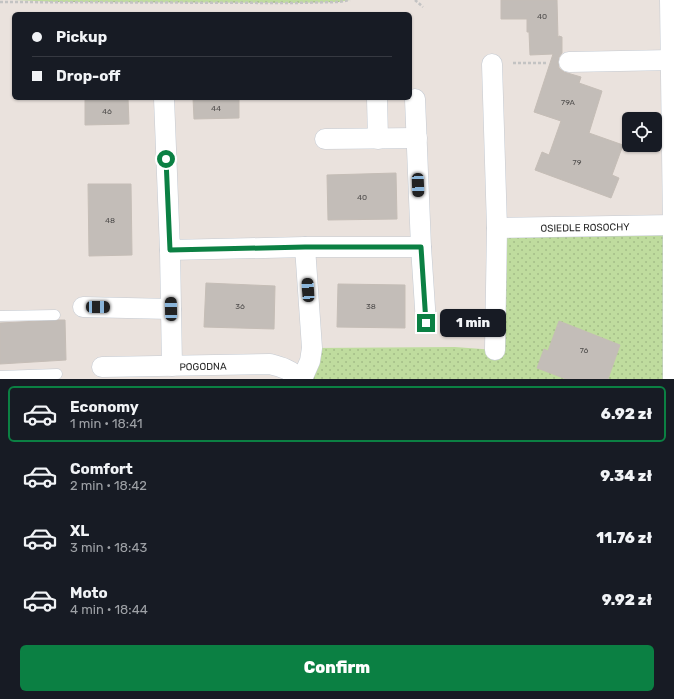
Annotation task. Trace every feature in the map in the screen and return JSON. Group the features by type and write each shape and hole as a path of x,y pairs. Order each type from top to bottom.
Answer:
{"street":[{"path":"670,0 674,347 673,379"},
{"path":"569,62 670,60"},
{"path":"492,64 497,228 495,350"},
{"path":"415,99 421,247 426,323"},
{"path":"164,100 170,250 172,366"},
{"path":"377,100 378,139"},
{"path":"325,139 417,138"},
{"name":"OSIEDLE ROSOCHY","path":"497,228 673,225"},
{"path":"170,250 305,247 421,247"},
{"name":"POGODNA","path":"102,366 270,364 283,367 294,372 301,379 310,362 312,348 305,247"},
{"path":"83,307 171,309"}],"lane":[{"path":"0,316 55,315"},
{"path":"0,376 57,374"}],"path":[{"path":"0,2 14,0 339,2 350,0"},
{"path":"415,0 423,7"},
{"path":"492,64 569,62"}],"green space":[{"path":"14,0 350,0 339,2 293,3 57,2"},
{"path":"673,225 673,379 302,379 312,348 455,347 495,350 497,228"}],"building":[{"path":"501,0 557,0 558,38 559,36 562,37 562,53 558,62 559,68 564,72 581,77 579,83 602,91 589,133 622,145 612,175 619,178 611,198 535,170 542,152 549,155 561,121 534,112 553,54 530,55 527,19 501,19"},
{"path":"85,100 128,100 129,124 85,125"},
{"path":"193,100 239,100 239,118 194,119"},
{"path":"396,173 397,219 328,220 327,175"},
{"path":"88,184 131,184 132,255 89,256"},
{"path":"206,283 275,286 274,329 204,327"},
{"path":"338,284 405,285 405,328 337,327"},
{"path":"65,320 66,360 0,364 0,323"},
{"path":"559,321 620,345 608,379 566,379 537,368 544,349 548,351"}],"route":[{"path":"166,159 170,250 305,247 421,247 426,323"}]}
